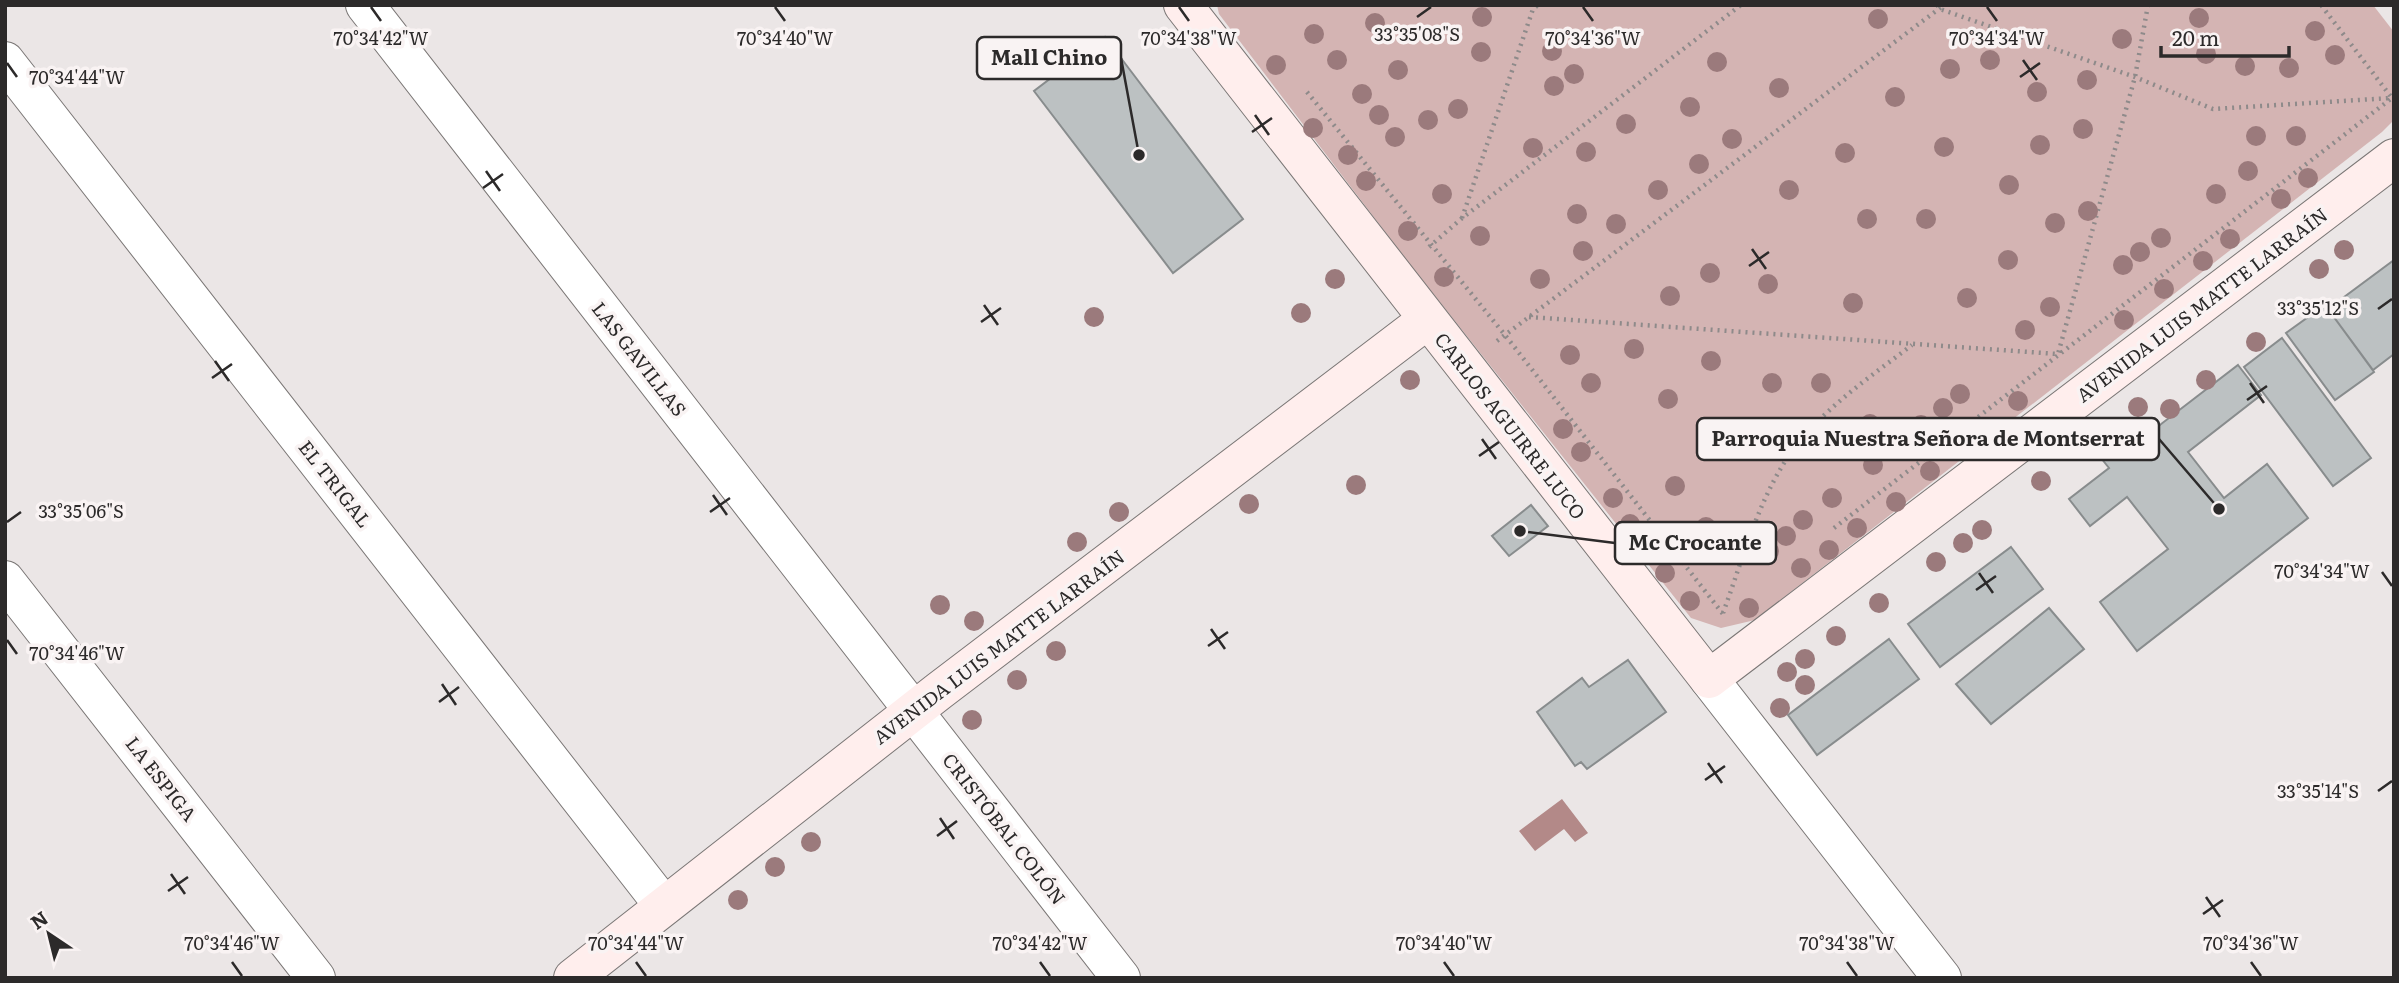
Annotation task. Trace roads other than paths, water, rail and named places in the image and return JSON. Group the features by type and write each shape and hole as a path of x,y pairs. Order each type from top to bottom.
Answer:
{"street":[{"name":"LAS GAVILLAS","path":"365,5 913,712"},
{"name":"CARLOS AGUIRRE LUCO","path":"1183,5 1463,365 1721,671 1942,978"},
{"name":"EL TRIGAL","path":"5,61 664,906"},
{"name":"AVENIDA LUIS MATTE LARRAÍN","path":"1721,671 2394,158"},
{"name":"AVENIDA LUIS MATTE LARRAÍN","path":"573,978 913,712 1427,320"},
{"name":"LA ESPIGA","path":"5,580 316,978"},
{"name":"CRISTÓBAL COLÓN","path":"913,712 1121,978"}],"place":[{"name":"Mall Chino","path":"1139,155"},
{"name":"Parroquia Nuestra Señora de Montserrat","path":"2219,509"},
{"name":"Mc Crocante","path":"1520,531"}]}
